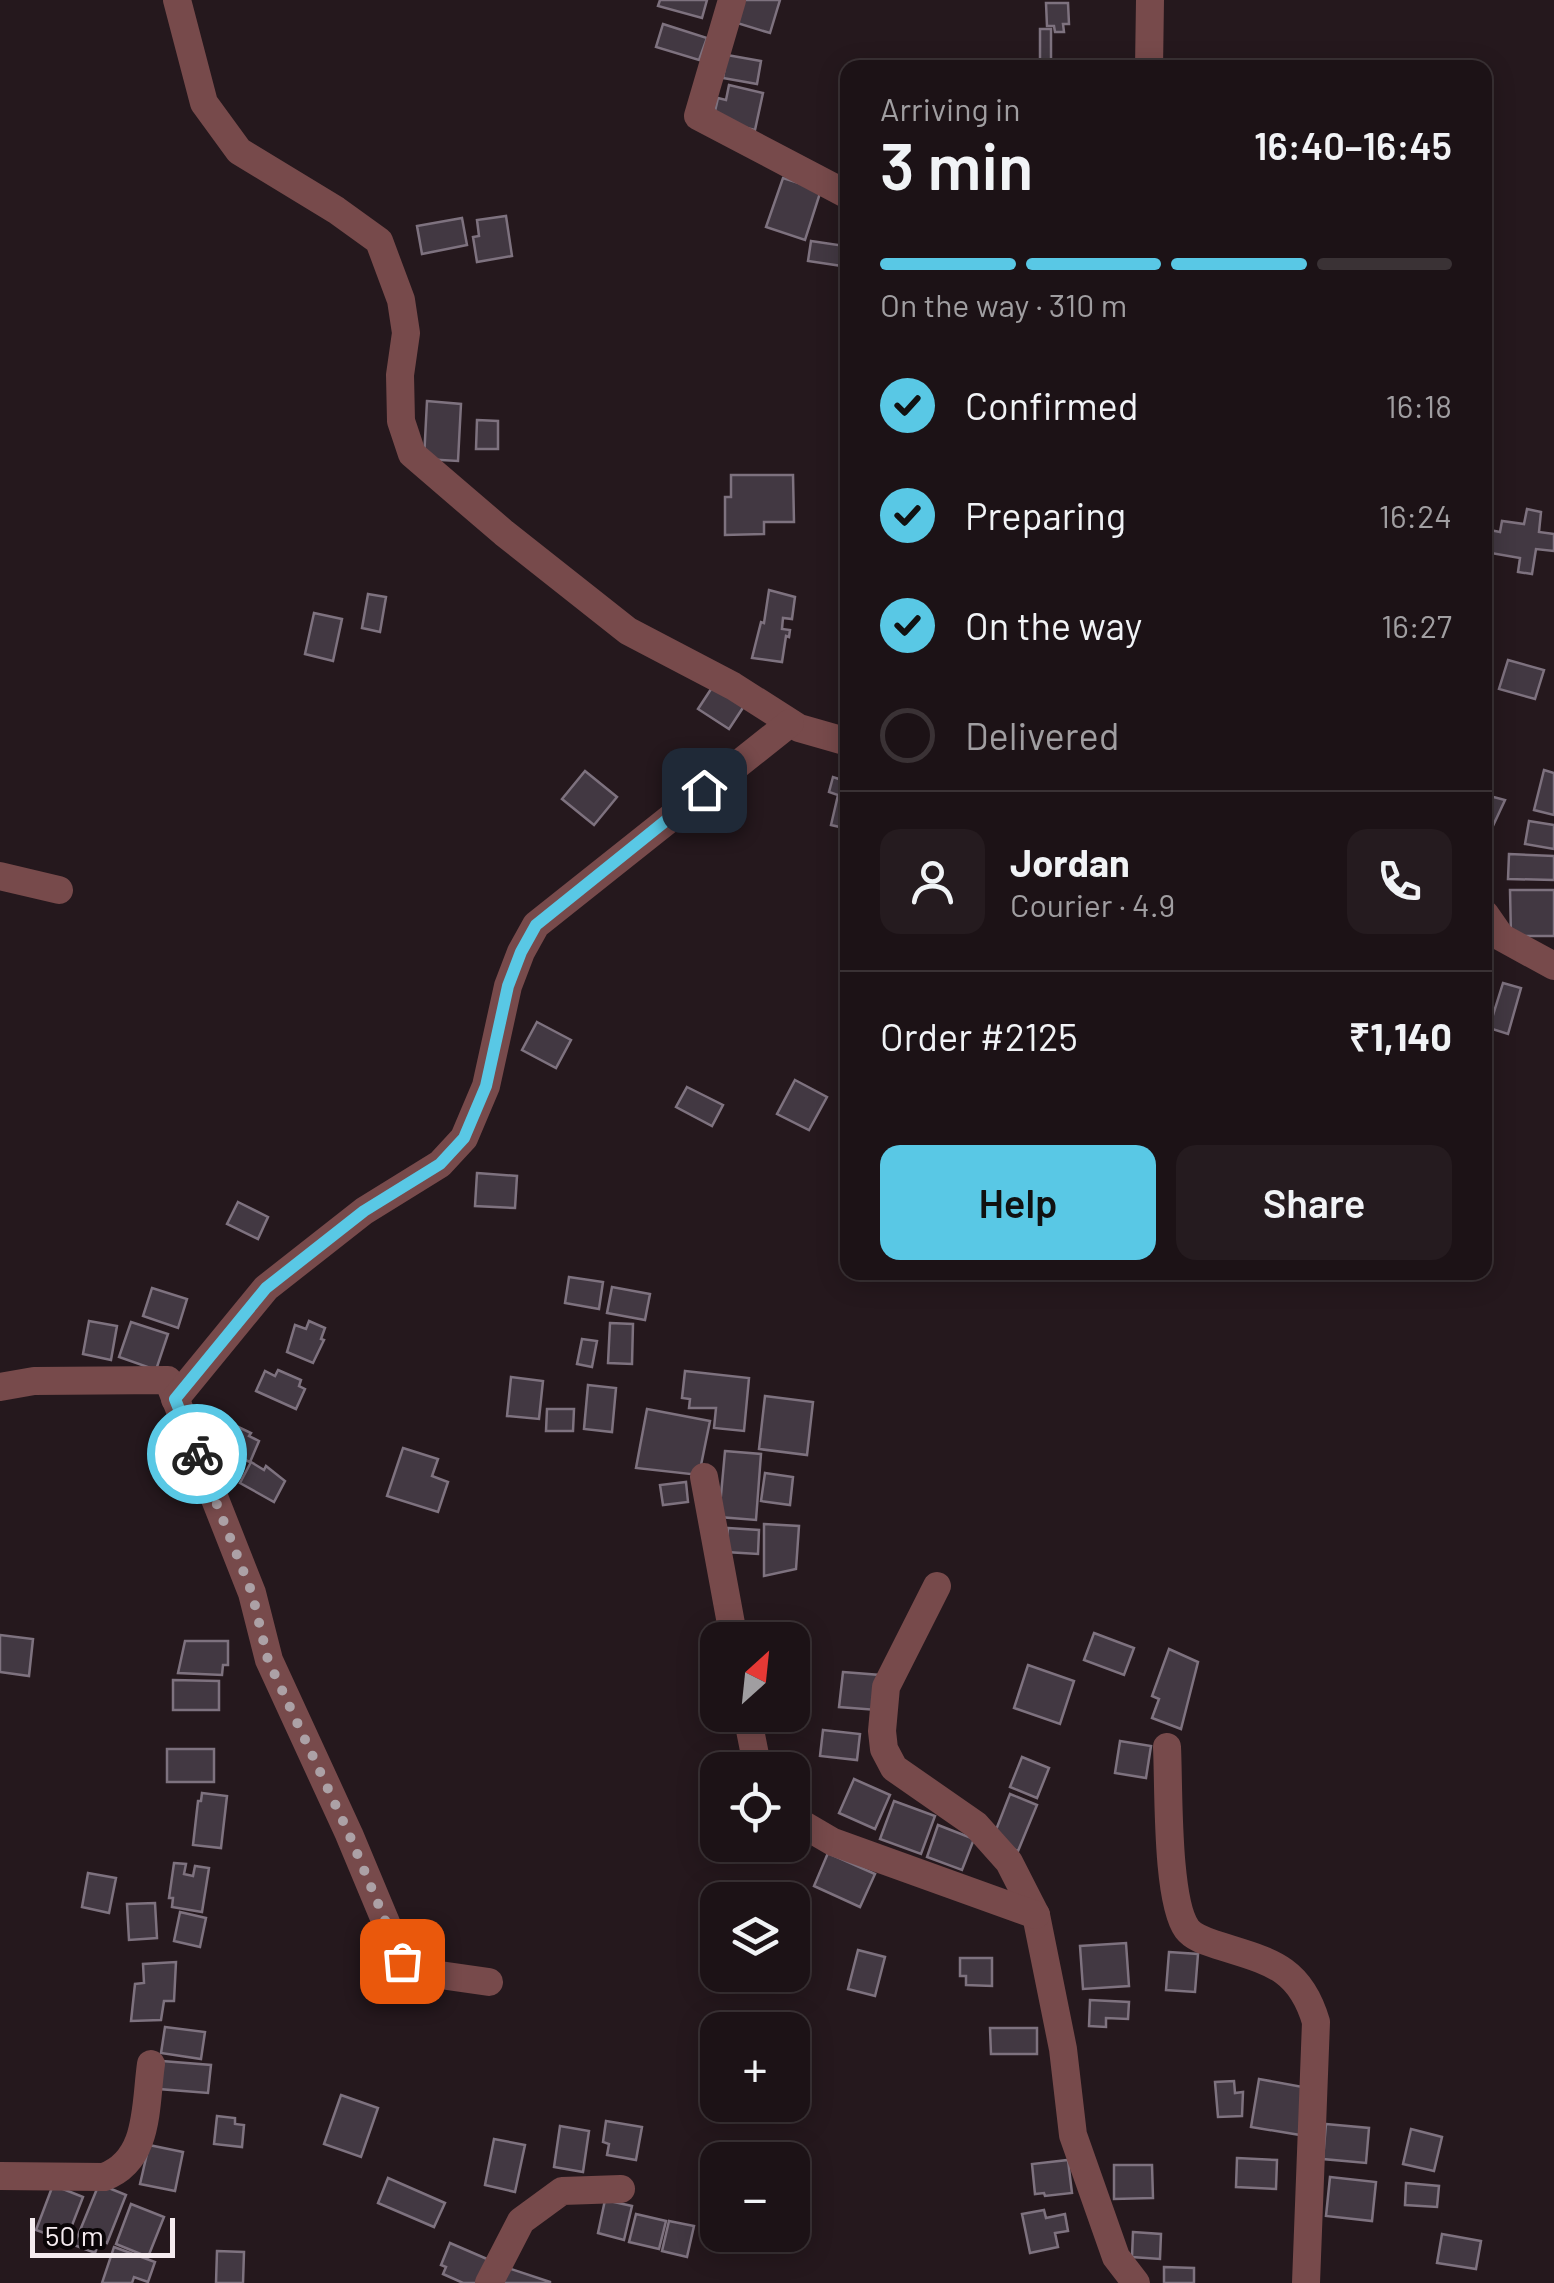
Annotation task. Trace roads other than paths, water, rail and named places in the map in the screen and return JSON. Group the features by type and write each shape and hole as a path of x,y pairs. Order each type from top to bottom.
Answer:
{"street":[{"path":"177,0 204,104 240,151 379,240 401,300 406,333 400,375 401,421 412,454 504,534 628,631 733,686 790,722 840,739"},
{"path":"732,0 698,116 840,191"},
{"path":"1149,60 1150,0"},
{"path":"175,1399 266,1288 364,1211 440,1164 464,1138 486,1086 508,986 536,925 790,722"},
{"path":"0,876 59,890"},
{"path":"1492,924 1501,937 1554,966"},
{"path":"0,1388 34,1381 168,1380 252,1593 268,1660 349,1834 402,1961 426,1973 489,1982"},
{"path":"704,1477 731,1622"},
{"path":"937,1586 886,1687 884,1749 894,1768 976,1826 1009,1862 1036,1915 1063,2049 1073,2136 1116,2258 1136,2283"},
{"path":"1167,1746 1176,1899 1189,1932 1206,1942 1274,1964 1294,1977 1310,2000 1316,2022 1306,2283"},
{"path":"810,1829 832,1842 1036,1915"},
{"path":"0,2176 104,2177 120,2171 140,2145 151,2064"},
{"path":"489,2283 521,2221 562,2191 621,2189"}]}
